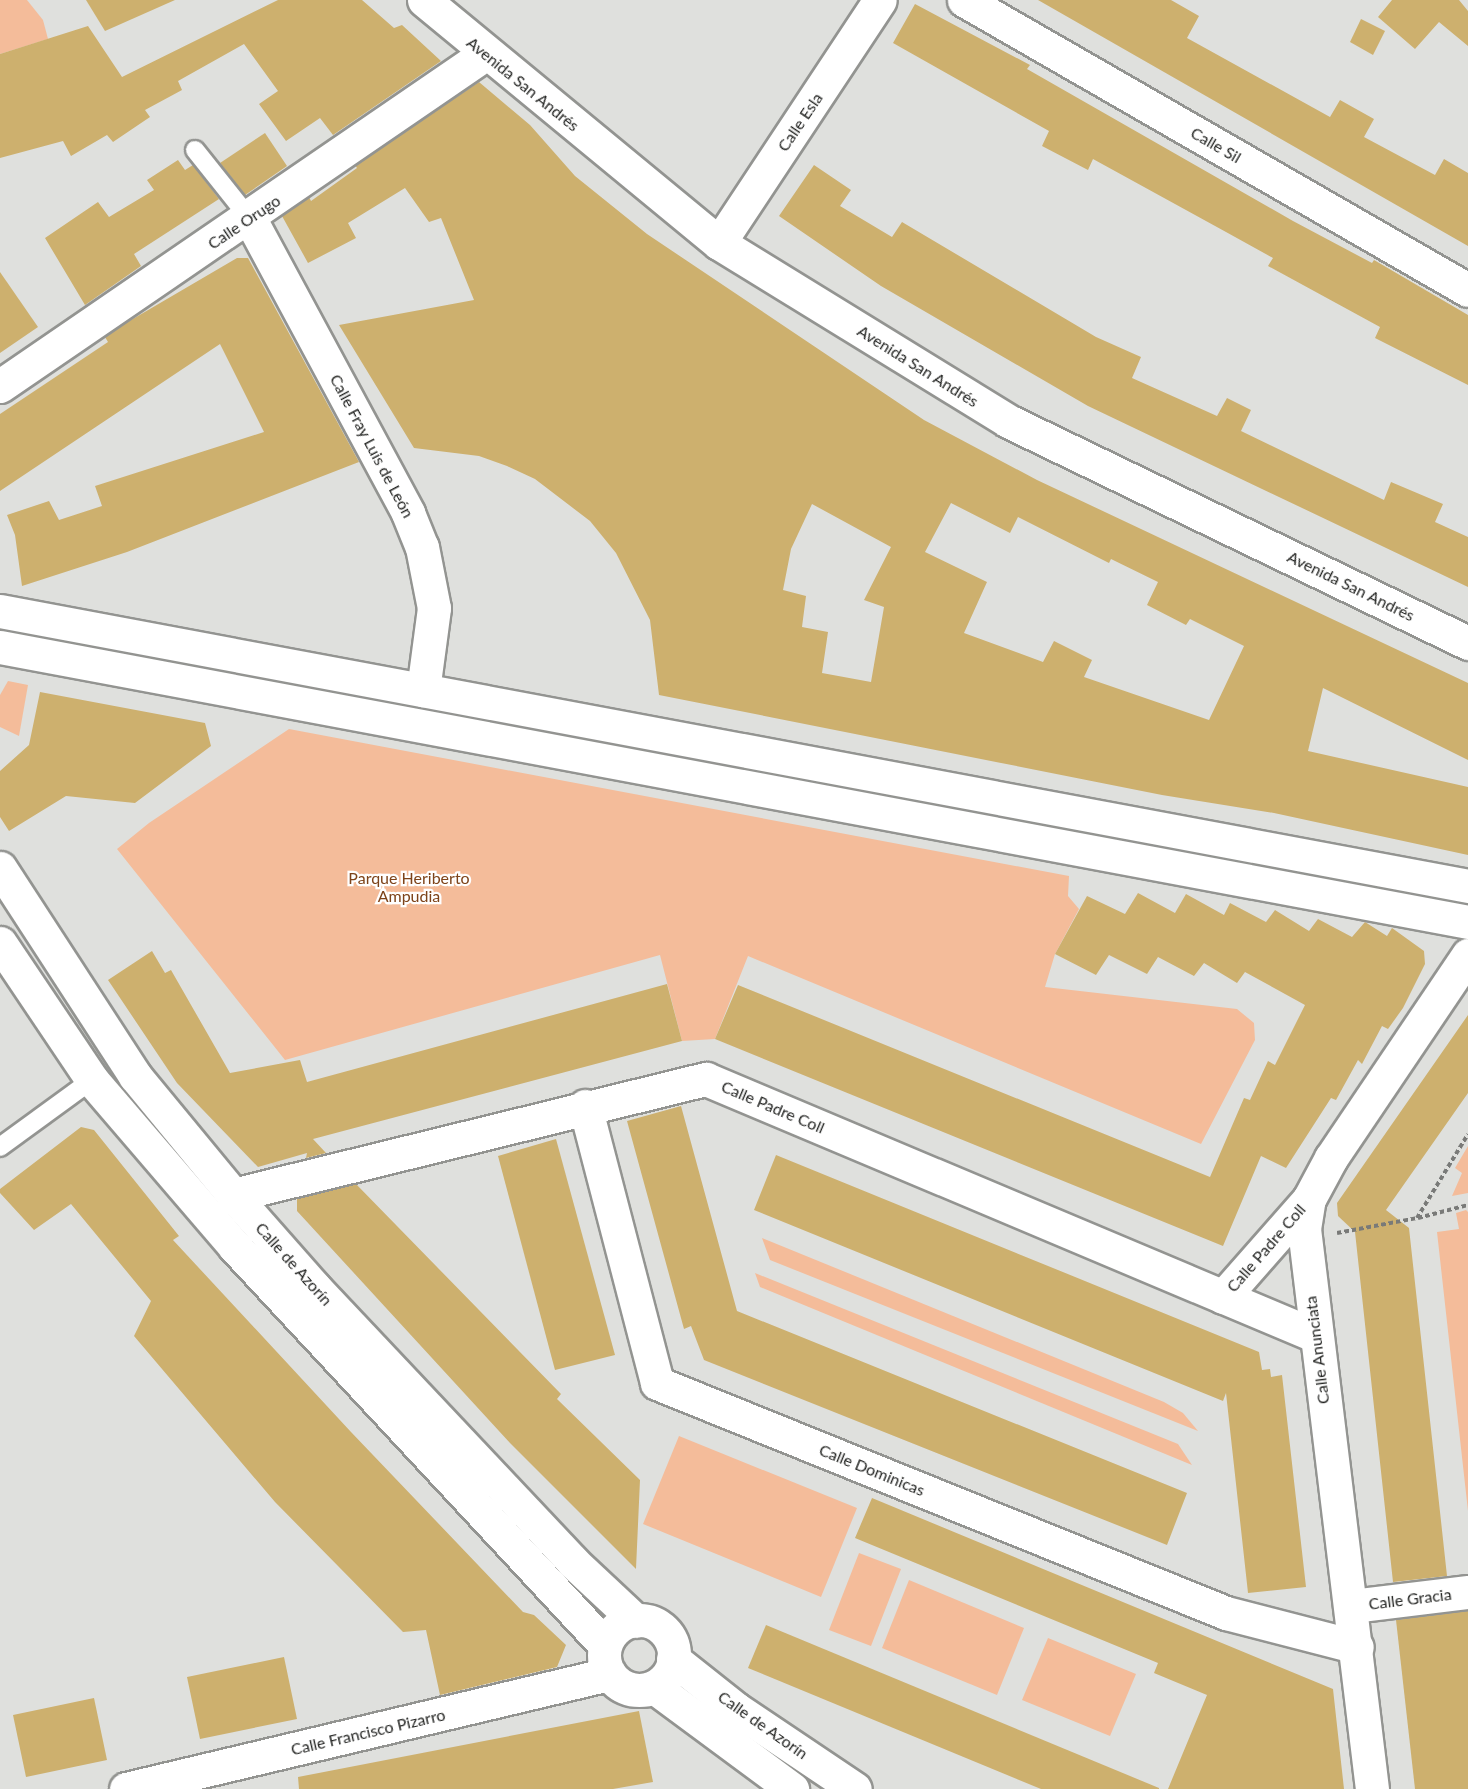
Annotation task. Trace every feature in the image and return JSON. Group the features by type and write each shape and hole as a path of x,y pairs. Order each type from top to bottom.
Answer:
{"street":[{"name":"Avenida San Andrés","path":"424,0 485,54 719,243 1008,421 1468,643"},
{"name":"Calle Esla","path":"719,243 880,0"},
{"name":"Calle Sil","path":"964,0 1468,290"},
{"name":"Calle Orugo","path":"0,386 250,219 485,54"},
{"name":"Calle Fray Luis de León","path":"250,219 408,513 422,547 434,608 423,690"},
{"path":"0,611 1468,886"},
{"path":"0,647 1468,922"},
{"name":"Calle de Azorín","path":"0,868 135,1076 233,1195 315,1288 573,1562 636,1621"},
{"name":"Calle de Azorín","path":"0,944 92,1080 235,1247 607,1660"},
{"name":"Calle Anunciata","path":"1372,1789 1352,1606 1314,1335 1304,1229 1309,1199 1331,1158 1468,955"},
{"name":"Calle Padre Coll","path":"233,1195 585,1106 705,1079 1314,1335"},
{"name":"Calle Dominicas","path":"585,1106 657,1383 1226,1613 1357,1647"},
{"name":"Calle Padre Coll","path":"1223,1297 1309,1199"},
{"name":"Calle Gracia","path":"1352,1606 1468,1592"},
{"path":"654,1687 667,1675 674,1659 673,1649 663,1631 646,1621 636,1621 617,1629 607,1660 624,1687 654,1687 792,1789"},
{"name":"Calle de Azorín","path":"674,1659 736,1708 855,1789"},
{"name":"Calle Francisco Pizarro","path":"126,1789 607,1660"}],"lane":[{"path":"195,150 250,219"},
{"path":"0,1147 92,1080"}],"path":[{"path":"1417,1218 1468,1134"},
{"path":"1330,1234 1417,1218 1468,1205"}],"green space":[{"path":"0,0 27,0 43,20 48,39 0,54"},
{"path":"8,681 28,685 19,736 0,727 0,695"},
{"name":"Parque Heriberto Ampudia","path":"289,729 1069,876 1068,896 1079,909 1055,954 1045,987 1237,1009 1254,1023 1255,1040 1201,1144 748,956 715,1039 682,1041 660,955 285,1060 117,849 149,823"},
{"path":"1468,1146 1468,1193 1452,1196 1462,1173 1455,1168"},
{"path":"1466,1210 1468,1212 1468,1511 1437,1232 1459,1229 1456,1213"},
{"path":"762,1238 1164,1402 1183,1413 1198,1431 770,1260"},
{"path":"755,1273 1178,1444 1192,1465 760,1287"},
{"path":"679,1436 857,1508 821,1597 643,1524"},
{"path":"859,1553 901,1569 871,1646 829,1630"},
{"path":"909,1580 1024,1628 997,1695 882,1648"},
{"path":"1048,1638 1136,1674 1110,1736 1022,1700"}],"building":[{"path":"86,0 175,0 105,31"},
{"path":"278,0 362,0 394,28 402,25 441,61 333,135 320,118 286,141 259,104 278,91 244,44 178,81 182,90 145,110 150,117 113,142 107,135 71,156 63,141 0,158 0,54 88,26 122,77"},
{"path":"1038,0 1171,0 1199,16 1187,38 1330,117 1340,100 1374,119 1364,137 1435,175 1444,159 1468,173 1468,246"},
{"path":"1392,0 1459,0 1468,11 1468,46 1439,22 1415,49 1378,17"},
{"path":"915,4 1030,65 1027,69 1293,221 1372,263 1374,260 1468,315 1468,385 1375,338 1380,327 1268,266 1273,258 1093,159 1088,170 1042,146 1049,131 893,43"},
{"path":"1361,19 1385,31 1373,55 1350,42"},
{"path":"479,82 530,125 575,176 647,234 924,420 1037,480 1468,683 1468,760 1323,688 1308,751 1468,787 1468,855 1274,813 1162,795 659,695 650,620 616,553 590,521 535,479 507,466 479,456 414,448 339,325 474,300 441,218 429,222 405,188 348,223 356,238 308,263 282,216 309,197 311,201 357,168 355,165","holes":["951,503 1010,533 1018,517 1109,563 1111,559 1158,582 1147,605 1186,625 1190,619 1244,646 1209,720 1084,677 1092,660 1054,641 1043,662 964,633 987,582 925,552","812,504 891,547 864,600 884,607 871,682 822,673 828,632 802,627 806,596 783,590 791,549"]},
{"path":"265,133 287,166 245,195 220,163"},
{"path":"178,160 185,170 193,165 219,199 134,254 141,266 85,305 45,238 98,202 109,217 154,190 147,180"},
{"path":"814,165 851,190 840,206 892,237 902,222 1096,337 1141,357 1132,378 1217,416 1227,398 1251,410 1241,431 1384,500 1391,482 1443,504 1435,522 1468,537 1468,587 1088,406 881,286 779,216"},
{"path":"237,258 248,258 359,462 127,552 22,586 15,535 7,515 49,501 59,520 102,506 95,486 264,432 220,344 0,491 0,414 108,342 105,337 114,330"},
{"path":"0,272 38,327 0,353"},
{"path":"40,692 205,723 211,746 135,803 66,796 9,831 0,817 0,771 29,745"},
{"path":"1138,893 1175,913 1186,894 1224,915 1230,903 1266,922 1275,910 1309,931 1318,919 1352,937 1365,922 1387,936 1392,928 1424,951 1425,964 1403,1008 1388,1029 1382,1026 1362,1064 1358,1060 1336,1100 1331,1098 1286,1168 1261,1156 1223,1246 715,1039 738,985 1210,1177 1244,1098 1250,1100 1268,1061 1275,1065 1305,1005 1245,972 1237,983 1204,963 1194,976 1158,957 1147,974 1109,955 1096,975 1055,954 1087,896 1125,914"},
{"path":"152,951 165,973 171,970 230,1073 300,1060 307,1082 667,984 682,1041 313,1139 326,1153 306,1158 307,1153 258,1167 177,1083 108,980"},
{"path":"1468,1015 1468,1093 1386,1210 1409,1228 1447,1576 1393,1582 1355,1232 1338,1216 1337,1203"},
{"path":"681,1106 737,1311 1187,1493 1167,1545 704,1360 691,1326 684,1329 627,1121"},
{"path":"81,1127 94,1130 179,1236 173,1240 351,1432 523,1612 534,1615 566,1645 557,1667 440,1695 426,1630 403,1632 275,1502 134,1336 151,1301 71,1204 34,1230 0,1193 0,1189"},
{"path":"556,1139 615,1355 555,1370 498,1156"},
{"path":"776,1155 1259,1352 1262,1370 1270,1369 1271,1377 1282,1375 1306,1587 1248,1593 1226,1393 1223,1401 754,1210"},
{"path":"356,1184 561,1394 557,1399 640,1480 636,1569 510,1443 297,1211 297,1199"},
{"path":"872,1498 1333,1689 1344,1789 1168,1789 1207,1695 1154,1673 1158,1663 855,1538"},
{"path":"1468,1611 1468,1789 1415,1789 1396,1620"},
{"path":"766,1625 1159,1789 1041,1789 748,1668"},
{"path":"284,1657 297,1719 200,1739 187,1677"},
{"path":"94,1698 107,1760 26,1777 13,1715"},
{"path":"639,1711 653,1782 613,1789 299,1789 298,1777"}]}
